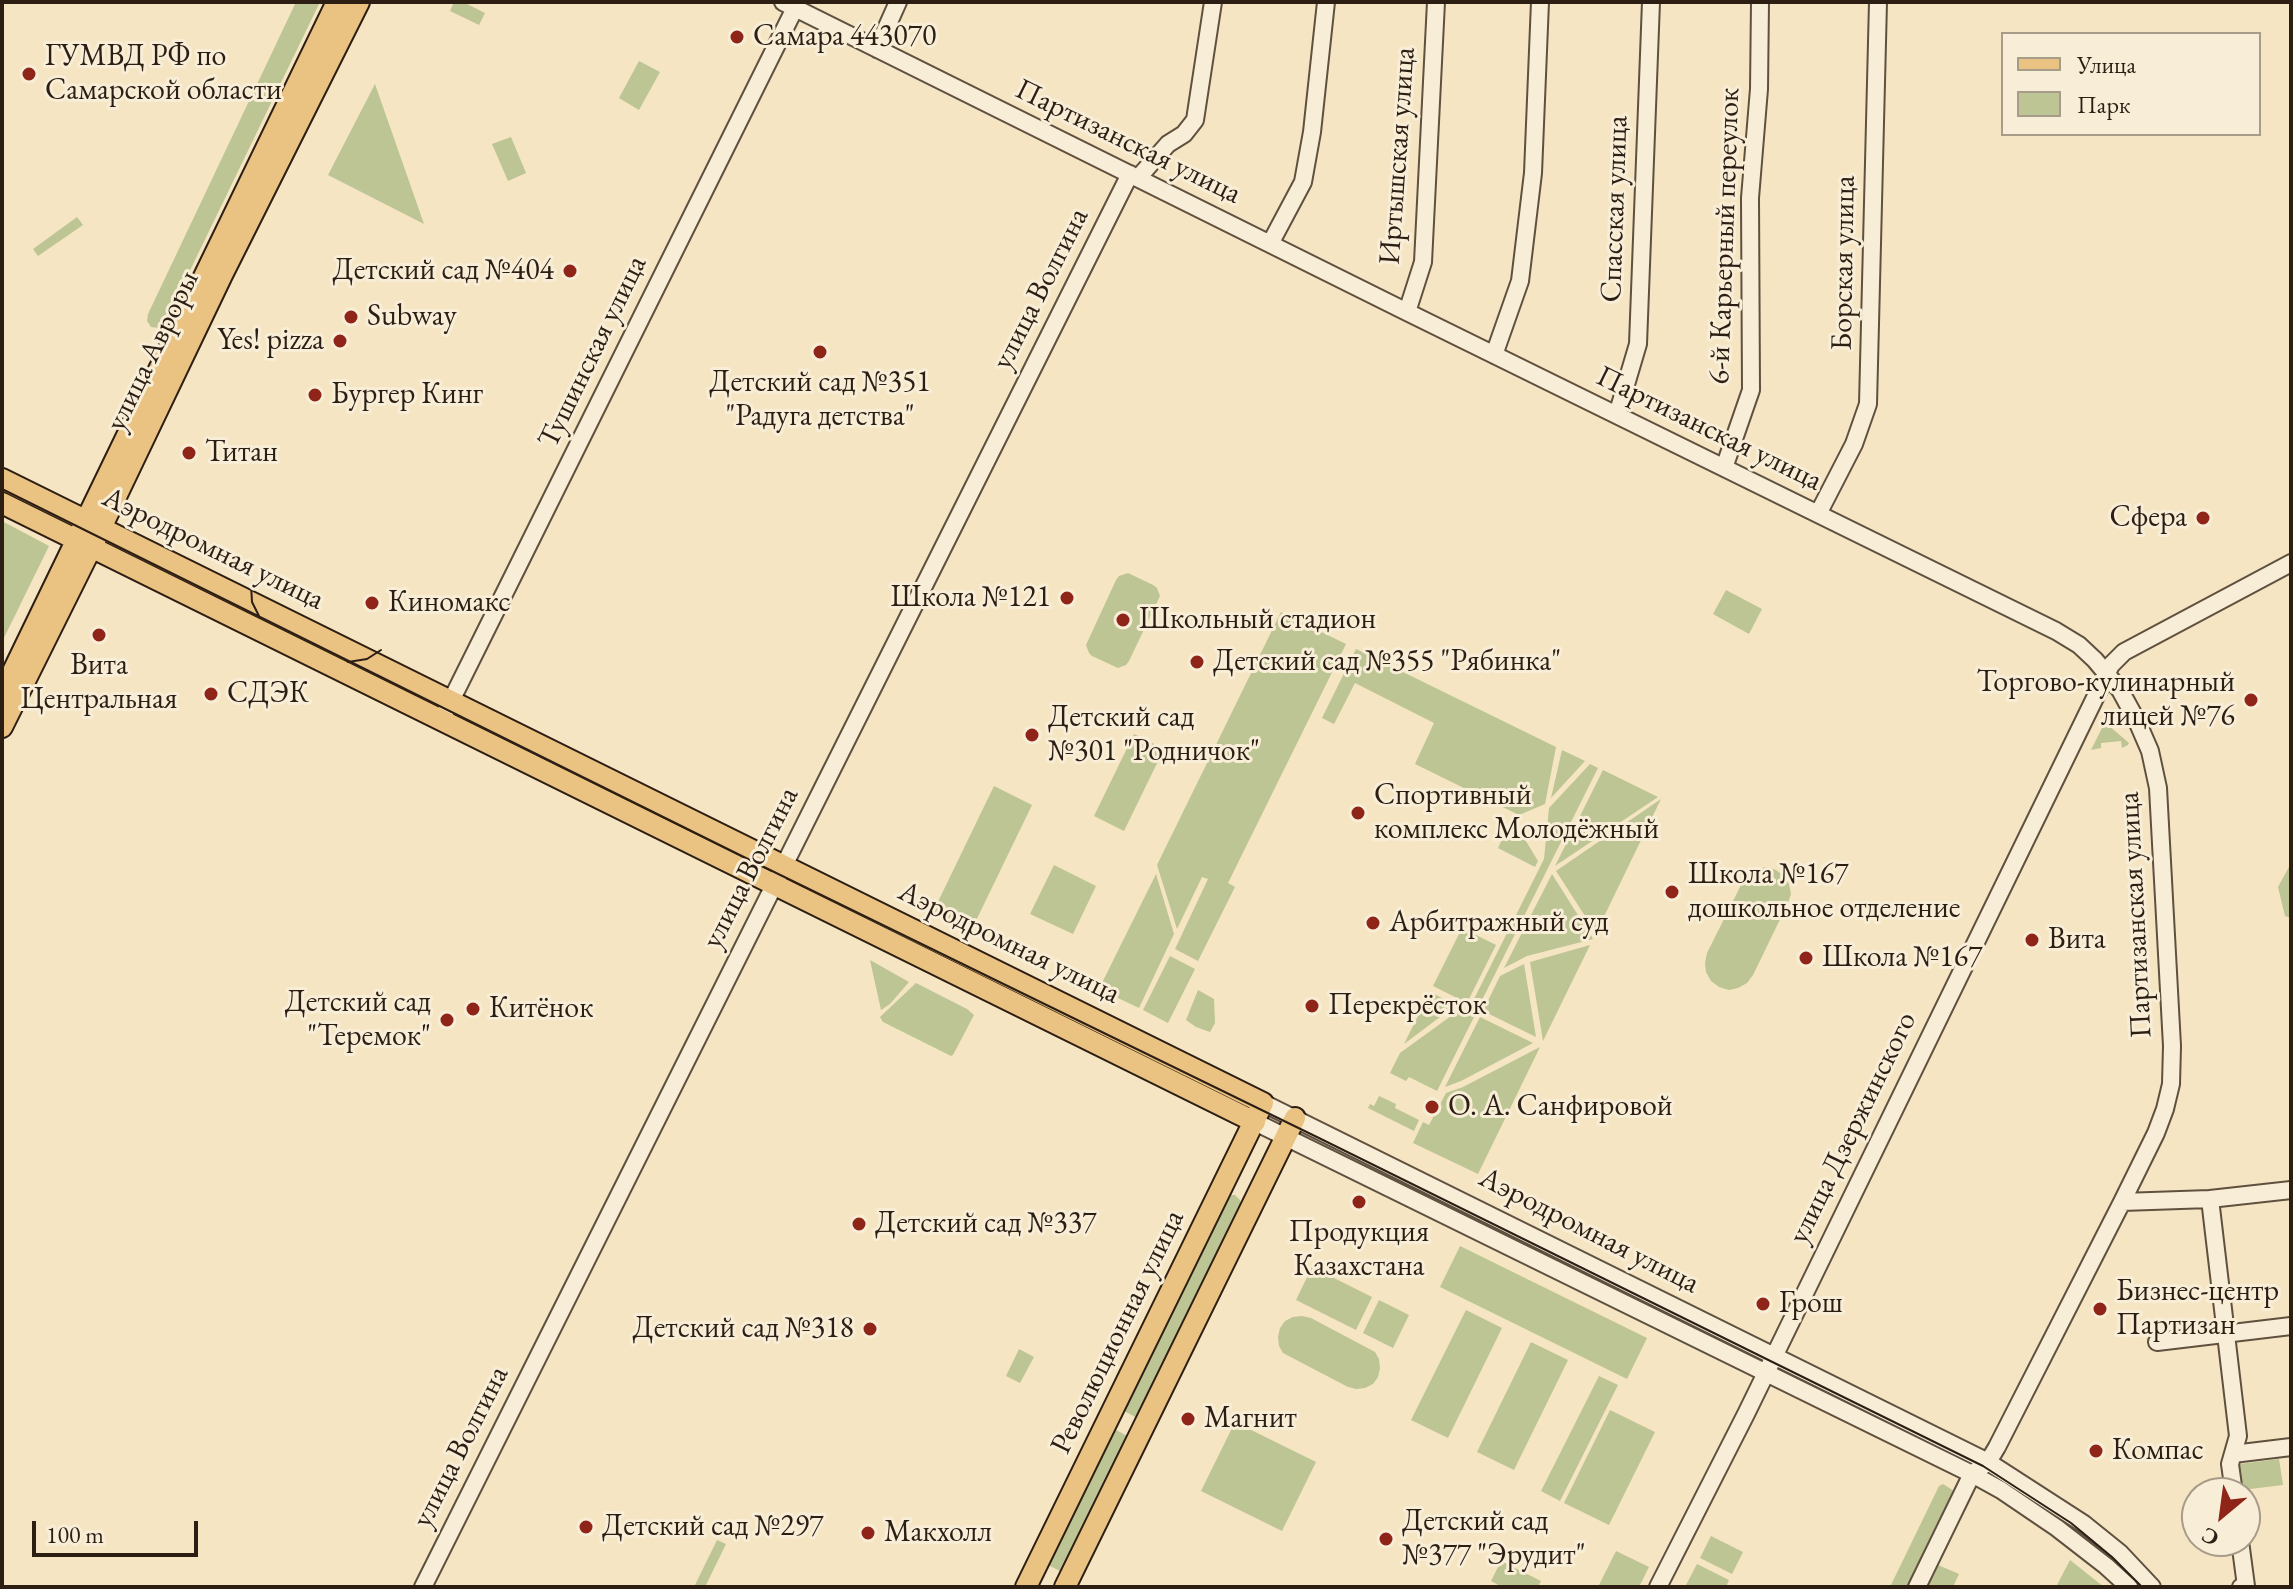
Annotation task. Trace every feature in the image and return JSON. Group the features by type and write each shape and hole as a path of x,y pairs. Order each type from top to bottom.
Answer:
{"main road":[{"name":"улица Авроры","path":"94,524 337,2"},
{"name":"улица Авроры","path":"2,694 84,544 359,2"},
{"name":"Аэродромная улица","path":"2,479 1263,1103"},
{"name":"Аэродромная улица","path":"2,503 1255,1122"},
{"name":"улица Авроры","path":"2,727 84,544"},
{"name":"Революционная улица","path":"1026,1587 1263,1103"},
{"path":"1065,1587 1295,1118"},
{"path":"1219,1194 1230,1187 1239,1189 1247,1195 1251,1207"}],"street":[{"path":"877,49 898,2"},
{"name":"улица Волгина","path":"423,1587 784,865 1134,176 1168,144 1184,134 1195,120 1213,2"},
{"path":"1270,244 1303,182 1312,132 1326,2"},
{"name":"Иртышская улица","path":"1407,312 1423,262 1436,2"},
{"path":"1494,355 1520,281 1533,173 1540,2"},
{"name":"Спасская улица","path":"1617,415 1638,344 1651,2"},
{"name":"6-й Карьерный переулок","path":"1724,468 1751,390 1750,198 1759,89 1760,2"},
{"name":"Борская улица","path":"1818,514 1854,444 1868,403 1878,2"},
{"name":"Партизанская улица","path":"789,5 2067,637 2086,652 2120,690 2137,721 2155,768 2173,1057 2171,1084 2165,1109 2122,1202 1988,1462 1972,1474"},
{"name":"Тушинская улица","path":"441,721 789,5"},
{"name":"улица Дзержинского","path":"1658,1587 1746,1414 2106,673 2124,652 2291,563"},
{"name":"Аэродромная улица","path":"1263,1103 1988,1462"},
{"name":"Аэродромная улица","path":"1255,1122 1972,1474"},
{"path":"2122,1202 2210,1199 2291,1190"},
{"path":"2210,1199 2238,1436 2230,1464 2232,1477"},
{"path":"2157,1342 2291,1326"},
{"path":"2233,1454 2291,1447"},
{"path":"1988,1462 2084,1524 2120,1553 2152,1587"},
{"path":"1917,1587 1972,1474 2057,1528 2129,1587"},
{"path":"2241,1587 2246,1586 2242,1557"}],"green space":[{"path":"296,2 320,2 165,322 159,328 151,327 147,321 148,314"},
{"path":"454,2 463,2 485,13 479,25 450,11"},
{"path":"639,61 660,72 639,110 619,98"},
{"path":"375,84 424,224 328,175"},
{"path":"511,137 526,173 508,181 492,144"},
{"path":"77,217 83,225 38,256 33,249"},
{"path":"2,521 49,546 2,642"},
{"name":"Школьный стадион","path":"1128,573 1153,585 1160,596 1129,661 1118,668 1092,656 1086,645 1116,580"},
{"path":"1726,590 1762,609 1749,634 1713,614"},
{"path":"1281,612 1346,644 1228,883 1235,887 1198,961 1175,949 1208,879 1202,877 1177,929 1157,865"},
{"path":"1356,649 1556,747 1545,804 1519,815 1415,764 1434,723 1355,683 1334,724 1322,718"},
{"path":"2104,724 2128,745 2122,748 2121,741 2101,743 2101,748 2091,750"},
{"path":"1134,734 1164,749 1124,831 1094,816"},
{"path":"1562,750 1585,761 1551,798"},
{"path":"1590,764 1598,768 1478,1008 1471,1005 1544,859 1549,808"},
{"path":"1603,770 1658,797 1555,866"},
{"path":"994,786 1032,805 971,931 933,912"},
{"path":"1661,799 1596,933 1556,871"},
{"path":"1512,818 1538,861 1535,867 1498,848"},
{"path":"2291,863 2291,918 2285,916 2278,887"},
{"path":"1054,865 1096,886 1073,934 1030,914"},
{"path":"1767,867 1784,876 1789,884 1791,894 1788,903 1747,983 1729,990 1719,987 1706,972 1707,953 1743,881 1749,873"},
{"path":"1156,874 1174,934 1139,1008 1099,989"},
{"path":"1552,874 1593,939 1527,956 1504,968"},
{"path":"1462,928 1496,945 1467,1003 1433,986"},
{"path":"1590,945 1543,1041 1530,962"},
{"path":"1170,956 1195,969 1168,1023 1143,1010"},
{"path":"870,960 909,982 881,1010"},
{"path":"1524,964 1536,1037 1483,1011 1500,976"},
{"path":"916,983 974,1015 951,1056 883,1022 880,1017"},
{"path":"1198,990 1214,999 1215,1023 1210,1032 1186,1020"},
{"path":"1430,992 1456,1005 1404,1044"},
{"path":"1462,1008 1475,1015 1437,1091 1409,1077 1406,1081 1390,1073 1400,1053"},
{"path":"1480,1017 1533,1043 1445,1087"},
{"path":"1540,1047 1478,1174 1413,1143 1423,1122 1429,1125 1446,1093"},
{"path":"1379,1096 1419,1120 1414,1131 1368,1108 1370,1104 1374,1106"},
{"path":"1229,1195 1235,1195 1242,1206 1137,1418 1119,1408"},
{"path":"1460,1246 1647,1338 1627,1379 1440,1287"},
{"path":"1312,1267 1372,1297 1356,1330 1296,1300"},
{"path":"1379,1300 1409,1315 1393,1348 1363,1333"},
{"path":"1466,1310 1502,1328 1448,1438 1411,1420"},
{"path":"1302,1316 1375,1352 1380,1368 1373,1384 1365,1388 1348,1387 1283,1353 1279,1346 1280,1328 1285,1321"},
{"path":"1531,1342 1568,1360 1514,1470 1477,1452"},
{"path":"1019,1349 1034,1357 1020,1383 1006,1376"},
{"path":"1599,1376 1618,1385 1560,1501 1541,1491"},
{"path":"1610,1410 1655,1432 1609,1525 1564,1503"},
{"path":"1235,1422 1316,1462 1282,1531 1201,1491"},
{"path":"1109,1426 1129,1437 1062,1572 1042,1562"},
{"path":"2279,1459 2283,1485 2261,1488 2261,1477 2240,1477 2239,1464"},
{"path":"1943,1484 1954,1491 1909,1587 1890,1587 1939,1486"},
{"path":"1711,1536 1743,1552 1732,1574 1700,1558"},
{"path":"717,1540 726,1544 705,1587 694,1587"},
{"path":"1616,1551 1649,1567 1639,1587 1598,1587"},
{"path":"2070,1560 2104,1587 2056,1587"},
{"path":"1501,1561 1541,1581 1538,1587 1502,1587 1491,1581"},
{"path":"1697,1564 1729,1580 1726,1587 1685,1587"},
{"path":"1938,1565 1959,1574 1953,1587 1927,1587"}],"tram line":[{"path":"2,489 1983,1466 2071,1523 2142,1587"},
{"path":"251,584 252,602 260,618"},
{"path":"348,662 367,659 381,650"}],"place":[{"name":"Самара 443070","path":"737,37"},
{"name":"ГУМВД РФ по Самарской области","path":"29,74"},
{"name":"Детский сад №404","path":"570,271"},
{"name":"Subway","path":"351,317"},
{"name":"Yes! pizza","path":"340,341"},
{"name":"Детский сад №351 \"Радуга детства\"","path":"820,352"},
{"name":"Бургер Кинг","path":"315,395"},
{"name":"Титан","path":"189,453"},
{"name":"Сфера","path":"2203,518"},
{"name":"Школа №121","path":"1067,598"},
{"name":"Киномакс","path":"372,603"},
{"name":"Школьный стадион","path":"1123,620"},
{"name":"Вита Центральная","path":"99,635"},
{"name":"Детский сад №355 \"Рябинка\"","path":"1197,662"},
{"name":"СДЭК","path":"211,694"},
{"name":"Торгово-кулинарный лицей №76","path":"2251,700"},
{"name":"Детский сад №301 \"Родничок\"","path":"1032,735"},
{"name":"Спортивный комплекс Молодёжный","path":"1358,813"},
{"name":"Школа №167 дошкольное отделение","path":"1672,892"},
{"name":"Арбитражный суд","path":"1373,923"},
{"name":"Вита","path":"2032,940"},
{"name":"Школа №167","path":"1806,958"},
{"name":"Перекрёсток","path":"1312,1006"},
{"name":"Китёнок","path":"473,1009"},
{"name":"Детский сад \"Теремок\"","path":"447,1020"},
{"name":"О. А. Санфировой","path":"1432,1107"},
{"name":"Продукция Казахстана","path":"1359,1202"},
{"name":"Детский сад №337","path":"859,1224"},
{"name":"Грош","path":"1763,1304"},
{"name":"Бизнес-центр Партизан","path":"2100,1309"},
{"name":"Детский сад №318","path":"870,1329"},
{"name":"Магнит","path":"1188,1419"},
{"name":"Компас","path":"2096,1451"},
{"name":"Детский сад №297","path":"586,1527"},
{"name":"Макхолл","path":"868,1533"},
{"name":"Детский сад №377 \"Эрудит\"","path":"1386,1539"}]}
